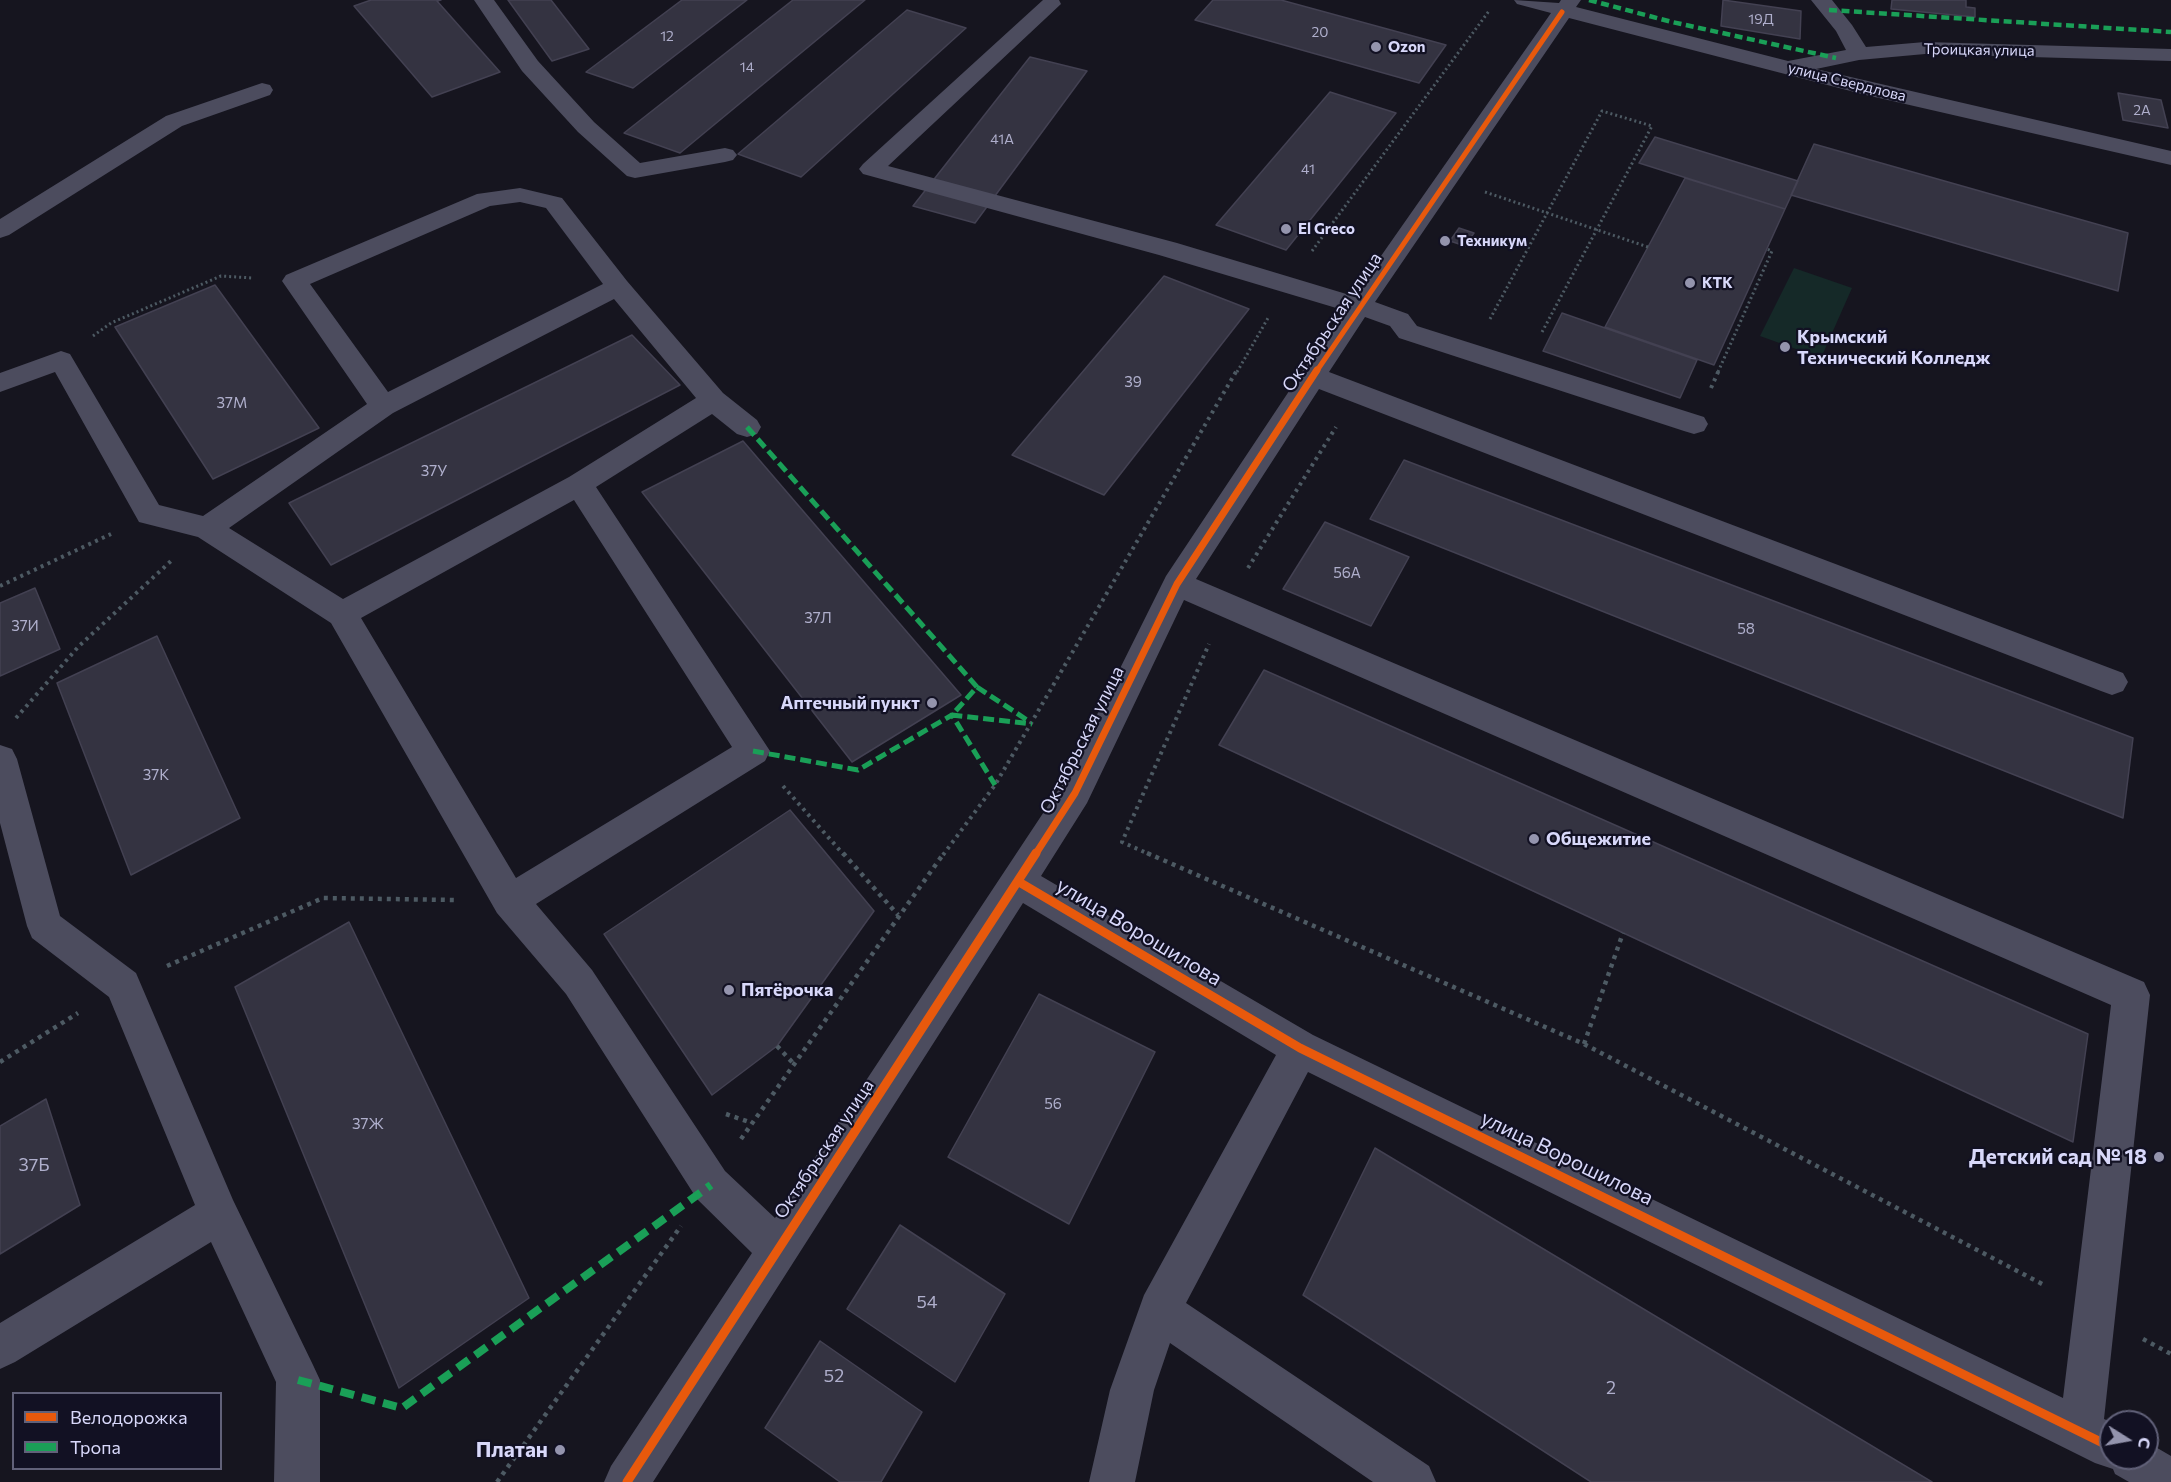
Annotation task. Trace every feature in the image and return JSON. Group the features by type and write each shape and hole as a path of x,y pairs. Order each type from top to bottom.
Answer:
{"street":[{"path":"484,0 530,66 586,127 635,171 725,154"},
{"name":"улица Свердлова","path":"1524,0 1567,6 1788,68 2171,158"},
{"path":"1821,0 1845,29 1859,54"},
{"path":"1051,4 871,169 1288,284 1399,320 1408,332 1473,351 1694,424"},
{"name":"Октябрьская улица","path":"627,1482 776,1248 1075,793 1177,584 1359,306 1567,6"},
{"name":"Троицкая улица","path":"1788,68 1859,54 1925,48 2171,55"},
{"path":"0,230 174,121 262,90"},
{"path":"382,406 294,281 484,199 520,195 554,203 618,287 714,400 747,427"},
{"path":"207,528 382,406 618,287"},
{"path":"0,383 61,360 149,514 207,528 342,614 510,901 579,982 711,1185 776,1248"},
{"path":"1313,376 2112,682"},
{"path":"342,614 579,484 714,400"},
{"path":"510,901 753,751 579,484"},
{"path":"1177,584 2132,995 2094,1312 2096,1438"},
{"path":"0,759 45,926 123,985 219,1214 298,1380 297,1482"},
{"name":"улица Ворошилова","path":"1018,882 1299,1048 2096,1438"},
{"path":"1112,1482 1132,1390 1159,1310 1299,1048"},
{"path":"0,1347 219,1214"},
{"path":"1159,1310 1413,1482"},
{"path":"2152,1470 2171,1481"}],"path":[{"path":"496,1482 711,1185 793,1063 1001,774 1288,284 1491,8"},
{"path":"1473,351 1602,111 1652,126 1538,341"},
{"path":"1479,190 1648,247"},
{"path":"1694,424 1772,251 1767,249"},
{"path":"61,360 111,323 221,276 294,281"},
{"path":"1736,317 1742,320"},
{"path":"0,586 149,514"},
{"path":"14,720 79,646 207,528"},
{"path":"753,751 898,915"},
{"path":"1122,842 1584,1044 2171,1354"},
{"path":"323,898 510,901"},
{"path":"1584,1044 1623,933"},
{"path":"777,1046 793,1063"}],"green space":[{"path":"1794,268 1852,288 1821,358 1760,336"}],"building":[{"path":"371,0 441,0 437,1 500,72 432,97 354,6"},
{"path":"508,0 551,0 589,49 552,61"},
{"path":"682,0 747,0 633,88 586,72"},
{"path":"793,0 865,0 680,153 624,133"},
{"path":"1213,0 1281,0 1446,45 1419,83 1195,20"},
{"path":"1723,0 1801,11 1800,39 1721,26"},
{"path":"1892,0 1966,0 1966,7 1975,8 1975,17 1891,9"},
{"path":"907,10 966,28 801,177 738,154"},
{"path":"1030,57 1087,71 975,223 913,206"},
{"path":"1330,92 1396,113 1286,250 1216,225"},
{"path":"2118,93 2161,100 2168,128 2123,120"},
{"path":"1655,137 1798,181 1785,209 1639,163"},
{"path":"1814,144 2128,233 2118,291 1791,195"},
{"name":"КТК","path":"1685,178 1785,209 1714,365 1605,327"},
{"path":"1459,228 1474,233 1465,246 1450,241"},
{"path":"1164,276 1249,309 1104,495 1012,455"},
{"path":"215,285 319,428 213,479 115,327"},
{"path":"1562,313 1697,360 1680,398 1543,351"},
{"path":"632,335 680,385 331,565 289,503"},
{"path":"743,441 961,695 852,762 642,492"},
{"path":"1404,460 2133,738 2123,818 1370,519"},
{"path":"1325,522 1409,557 1371,626 1283,589"},
{"path":"35,588 60,649 0,676 0,603"},
{"path":"157,636 240,818 131,875 57,683"},
{"name":"Общежитие","path":"1264,670 2088,1034 2073,1142 1219,745"},
{"name":"Пятёрочка","path":"790,810 874,911 777,1046 712,1095 604,934"},
{"path":"349,922 529,1298 399,1388 235,987"},
{"path":"1039,994 1155,1052 1069,1224 948,1157"},
{"path":"46,1099 80,1205 0,1254 0,1126"},
{"path":"1375,1148 1932,1482 1591,1482 1303,1295"},
{"path":"900,1225 1005,1294 955,1382 847,1309"},
{"path":"820,1341 922,1412 881,1482 840,1482 765,1428"}],"marked path":[{"path":"1589,0 1672,22 1836,58"},
{"path":"1829,10 2171,32"},
{"path":"747,427 977,687 952,715 1032,724"},
{"path":"977,687 1030,722"},
{"path":"753,751 858,770 952,715 995,785"},
{"path":"298,1380 402,1408 711,1185"}],"cycle path":[{"path":"627,1482 1075,793 1177,584 1359,306 1562,12"},
{"path":"1019,882 1300,1048 2099,1440"}],"place":[{"name":"Ozon","path":"1376,47"},
{"name":"El Greco","path":"1286,229"},
{"name":"Техникум","path":"1445,241"},
{"name":"КТК","path":"1690,283"},
{"name":"Крымский Технический Колледж","path":"1785,347"},
{"name":"Аптечный пункт","path":"932,703"},
{"name":"Общежитие","path":"1534,839"},
{"name":"Пятёрочка","path":"729,990"},
{"name":"Детский сад № 18","path":"2159,1157"},
{"name":"Платан","path":"560,1450"}]}
